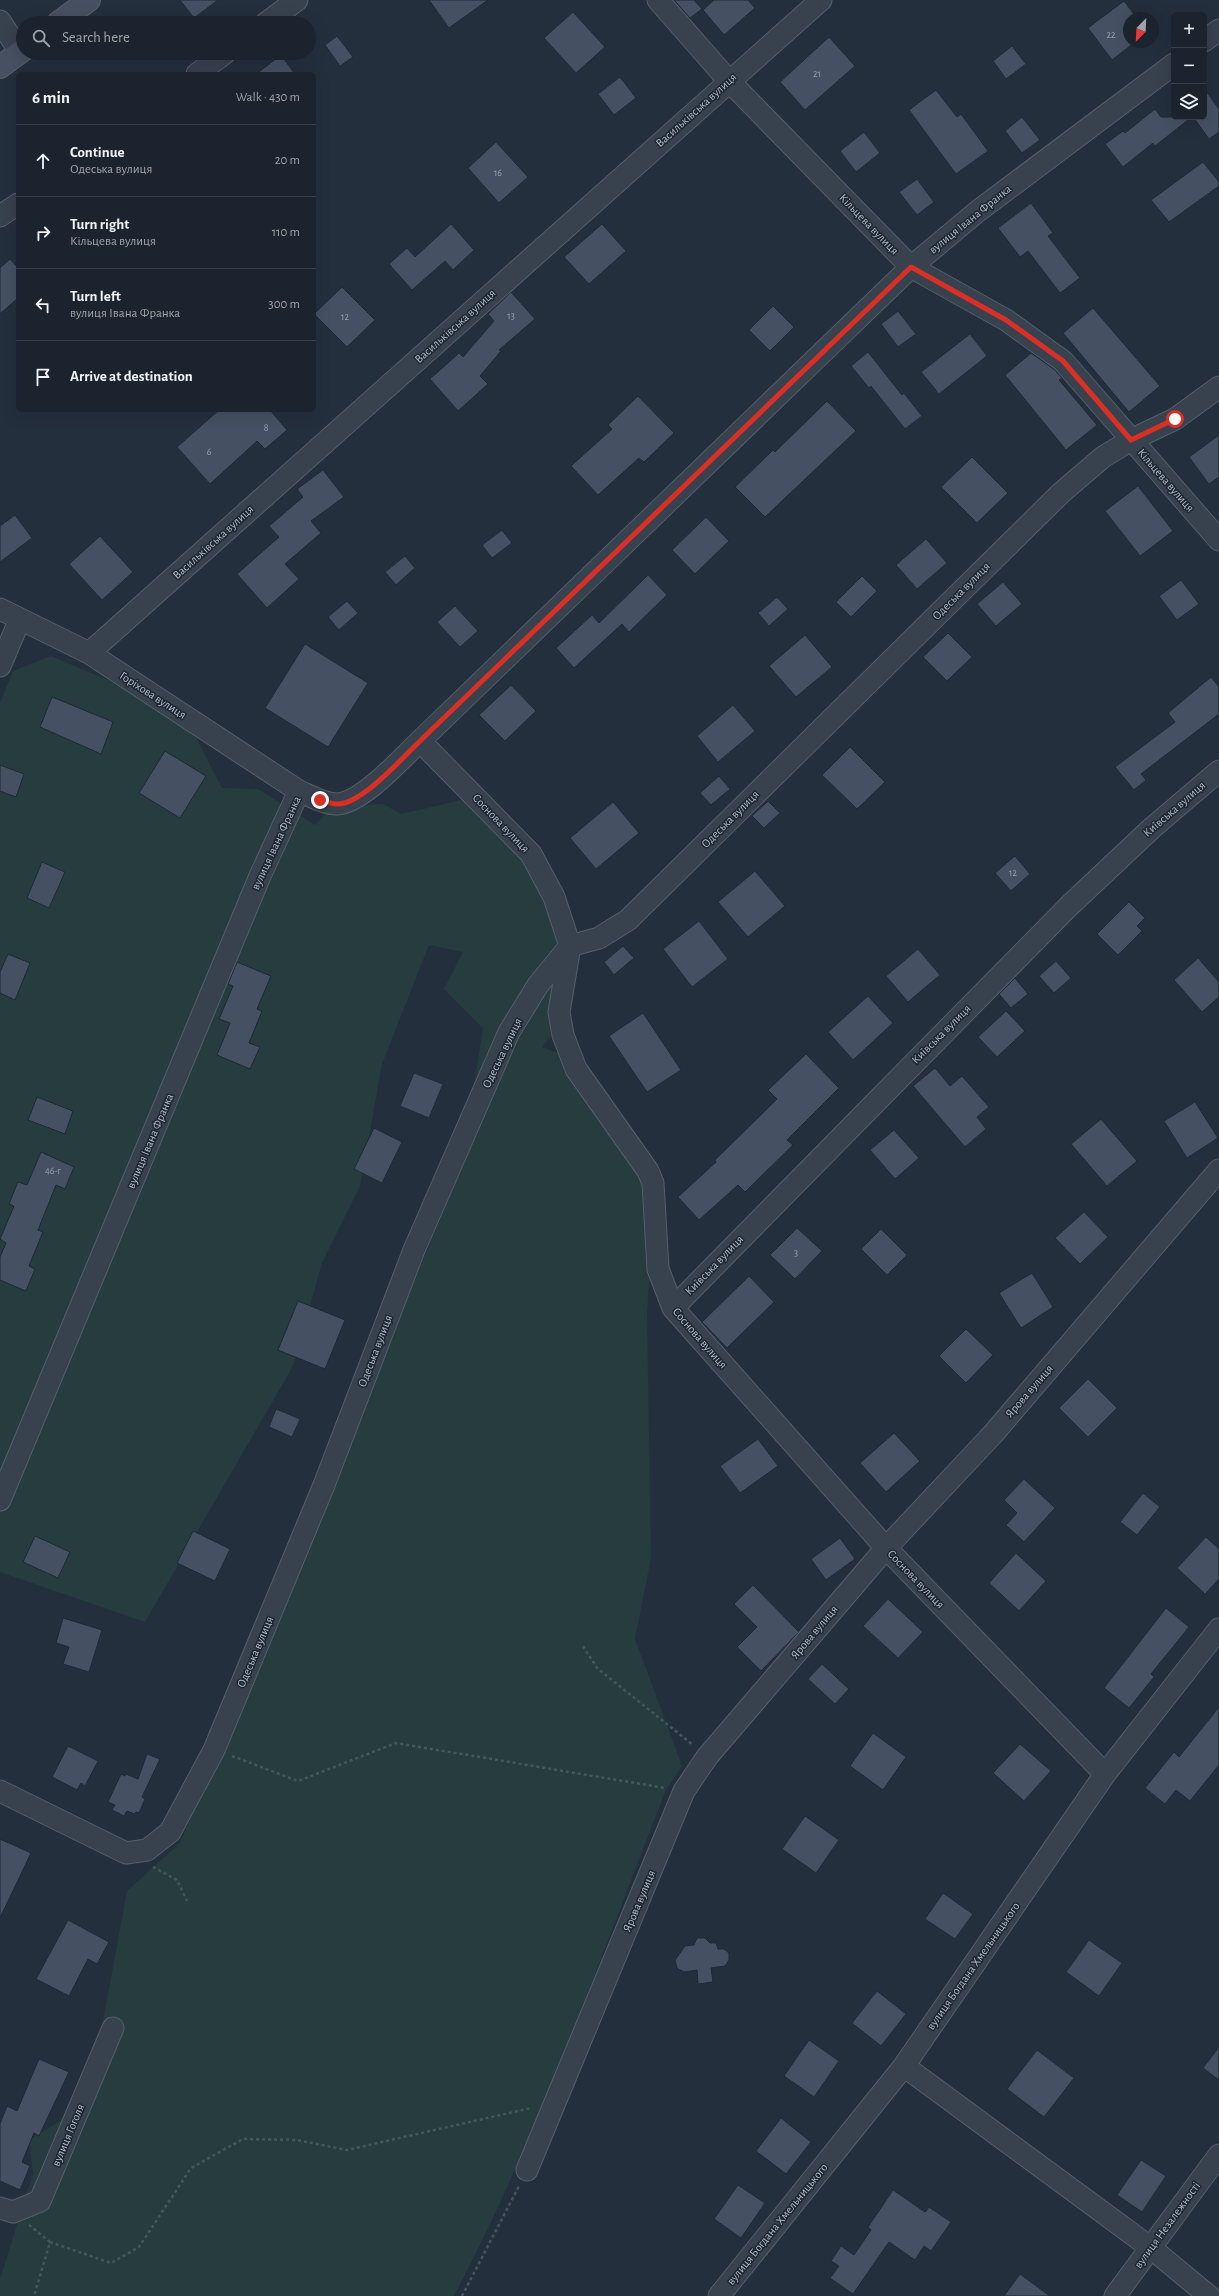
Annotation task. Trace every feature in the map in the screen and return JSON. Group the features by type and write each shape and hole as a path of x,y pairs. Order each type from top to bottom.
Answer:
{"street":[{"path":"67,16 89,0"},
{"path":"275,16 297,0"},
{"name":"Кільцева вулиця","path":"658,0 729,81 911,267 1006,320 1063,361 1219,540"},
{"name":"Васильківська вулиця","path":"89,653 821,0"},
{"path":"0,21 16,44"},
{"path":"1207,39 1219,30"},
{"path":"0,67 16,55"},
{"path":"200,72 216,60"},
{"name":"вулиця Івана Франка","path":"0,1500 260,876 299,791 320,800 338,804 352,800 366,790 420,741 911,267 978,211 1171,66"},
{"path":"0,216 16,205"},
{"name":"Одеська вулиця","path":"126,1853 147,1850 170,1832 214,1750 324,1485 414,1250 506,1039 538,985 570,946 599,938 628,920 1061,493 1103,457 1131,440 1175,419 1219,387"},
{"name":"Горіхова вулиця","path":"0,609 89,653 299,791"},
{"path":"0,666 20,619"},
{"name":"Соснова вулиця","path":"420,741 531,854 554,897 570,946 559,1012 563,1035 576,1069 648,1170 653,1183 658,1269 673,1308 886,1548 1105,1774"},
{"name":"Київська вулиця","path":"673,1308 1069,906 1152,828 1219,771"},
{"name":"Ярова вулиця","path":"528,2170 684,1791 708,1757 886,1548 992,1434 1219,1170"},
{"name":"вулиця Богдана Хмельницького","path":"719,2296 904,2066 1105,1774 1219,1630"},
{"path":"0,1791 126,1853"},
{"name":"вулиця Гоголя","path":"7,2210 40,2201 113,2028"},
{"path":"904,2066 1151,2248 1209,2296"},
{"name":"вулиця Незалежності","path":"1115,2296 1219,2155"}],"path":[{"path":"583,1646 597,1668 708,1757"},
{"path":"214,1750 298,1781 396,1743 684,1791"},
{"path":"126,1853 177,1880 187,1900"},
{"path":"7,2210 50,2242 111,2263 139,2247 190,2168 243,2139 297,2140 348,2150 556,2102"},
{"path":"462,2296 528,2170"},
{"path":"34,2296 50,2242"}],"green space":[{"path":"51,656 145,696 187,720 222,788 258,789 315,825 333,807 383,804 401,814 462,800 499,812 557,880 564,932 558,1028 542,1047 574,1059 637,1148 654,1160 662,1213 649,1283 647,1314 651,1558 635,1639 682,1766 666,1790 541,2110 485,2235 454,2296 0,2296 0,2279 33,2174 29,2140 63,2119 95,2065 127,1891 180,1843 461,1169 483,1028 444,989 463,952 429,945 382,1064 360,1186 322,1263 293,1366 145,1622 0,1572 0,703 13,671"}],"building":[{"path":"180,0 218,0 197,16 192,16"},
{"path":"429,0 488,0 449,28"},
{"path":"674,0 694,0 702,9 690,18"},
{"path":"714,0 748,0 755,8 724,35 703,10"},
{"path":"1124,1 1132,12 1123,12 1123,48 1127,48 1112,60 1088,28"},
{"path":"573,12 605,47 576,73 544,38"},
{"path":"337,36 353,57 340,66 325,45"},
{"path":"829,37 855,66 805,110 780,82"},
{"path":"1012,46 1026,64 1006,79 993,61"},
{"path":"274,60 285,60 294,72 259,72"},
{"path":"620,77 636,98 614,115 598,94"},
{"path":"936,90 957,117 961,114 988,151 956,174 909,110"},
{"path":"1207,92 1219,109 1219,132 1209,139 1195,120 1207,120"},
{"path":"1155,109 1161,117 1171,117 1171,120 1188,120 1155,146 1153,143 1123,167 1105,144 1123,131 1125,133"},
{"path":"1022,117 1040,140 1022,153 1005,131"},
{"path":"864,132 880,153 856,172 840,151"},
{"path":"496,142 528,177 499,203 468,168"},
{"path":"1203,162 1219,182 1219,186 1169,222 1151,200"},
{"path":"917,179 934,202 917,215 899,192"},
{"path":"1031,203 1053,233 1048,236 1080,278 1060,293 1028,251 1020,257 998,228"},
{"path":"451,224 474,250 453,270 445,261 412,290 389,264 407,248 415,257"},
{"path":"602,224 626,251 589,284 564,257"},
{"path":"10,259 16,266 16,300 0,314 0,268"},
{"path":"342,287 375,320 347,347 316,316 316,312"},
{"path":"511,292 535,319 499,350 501,351 480,376 488,384 458,411 430,379 459,353 463,357 494,321 488,314"},
{"path":"773,306 794,327 770,351 749,330"},
{"path":"1093,308 1160,386 1129,412 1063,333"},
{"path":"898,311 916,334 898,347 881,324"},
{"path":"970,334 987,356 939,394 921,372"},
{"path":"868,352 902,395 904,393 922,416 905,429 871,386 869,388 851,366"},
{"path":"1031,353 1055,370 1062,378 1059,380 1097,425 1066,450 1005,375"},
{"path":"638,396 674,433 644,462 639,458 598,495 571,466 612,429 608,425"},
{"path":"827,401 856,431 765,517 735,487 773,450 775,452"},
{"path":"217,412 272,412 287,430 265,449 257,441 210,484 177,447"},
{"path":"1219,435 1219,477 1209,484 1189,457"},
{"path":"972,457 1008,493 977,523 941,487"},
{"path":"323,470 344,497 311,521 321,533 285,564 299,579 267,608 237,574 279,537 269,526 303,497 297,489"},
{"path":"1138,486 1173,531 1140,556 1105,511"},
{"path":"15,515 32,538 0,562 0,526"},
{"path":"706,517 729,541 695,574 672,550"},
{"path":"502,530 512,543 492,558 482,545"},
{"path":"100,536 133,572 102,600 69,564"},
{"path":"926,539 947,563 917,589 896,565"},
{"path":"405,556 415,568 396,585 385,572"},
{"path":"648,575 667,595 629,632 622,624 574,668 556,648 592,615 599,623"},
{"path":"862,576 877,591 851,617 836,602"},
{"path":"1181,580 1199,604 1177,620 1159,596"},
{"path":"1003,582 1022,604 996,626 977,604"},
{"path":"777,597 788,609 769,626 758,613"},
{"path":"347,601 358,613 339,630 328,617"},
{"path":"455,606 478,631 460,647 437,622"},
{"path":"948,633 972,657 947,681 923,657"},
{"path":"805,635 832,667 796,697 769,666"},
{"path":"305,644 368,683 328,747 265,708"},
{"path":"1211,677 1219,687 1219,714 1141,774 1146,780 1134,790 1115,767 1175,722 1168,713"},
{"path":"511,685 536,711 505,741 479,715"},
{"path":"52,697 113,722 101,754 40,727"},
{"path":"733,705 755,731 718,762 697,736"},
{"path":"850,747 885,782 857,809 822,775"},
{"path":"165,751 206,776 180,818 139,793"},
{"path":"0,765 24,774 16,797 0,791"},
{"path":"719,776 730,789 711,805 700,793"},
{"path":"768,801 780,813 764,828 752,816"},
{"path":"613,802 639,833 596,869 570,838"},
{"path":"1015,856 1030,874 1011,891 995,873"},
{"path":"42,862 65,872 49,908 27,898"},
{"path":"755,871 785,906 748,937 718,902"},
{"path":"1129,902 1145,918 1137,926 1142,931 1118,955 1097,934"},
{"path":"699,921 728,959 692,987 663,949"},
{"path":"623,946 634,958 614,975 604,962"},
{"path":"918,949 940,975 908,1002 886,976"},
{"path":"8,954 30,963 15,1000 0,993 0,972"},
{"path":"1198,958 1219,982 1219,997 1202,1012 1174,980"},
{"path":"1056,961 1071,978 1054,993 1039,976"},
{"path":"237,962 271,976 257,1009 262,1011 249,1043 260,1047 250,1069 217,1055 230,1023 219,1019 233,986 228,984"},
{"path":"1015,978 1028,994 1011,1008 999,994"},
{"path":"868,996 893,1023 853,1060 828,1032"},
{"path":"1006,1011 1025,1031 997,1057 978,1037"},
{"path":"643,1013 681,1070 647,1092 609,1036"},
{"path":"806,1054 839,1088 787,1140 793,1145 745,1192 738,1185 699,1220 678,1197 716,1162 715,1160 777,1099 768,1090"},
{"path":"935,1068 950,1086 962,1076 989,1107 977,1117 986,1129 965,1147 913,1086"},
{"path":"414,1073 443,1084 429,1118 400,1106"},
{"path":"37,1097 73,1111 65,1134 28,1120"},
{"path":"1195,1102 1218,1138 1187,1158 1164,1121"},
{"path":"1101,1119 1137,1161 1107,1186 1071,1144"},
{"path":"374,1128 402,1142 382,1183 354,1169"},
{"path":"894,1130 919,1158 895,1179 870,1150"},
{"path":"41,1152 74,1167 65,1189 56,1185 38,1230 43,1232 29,1266 35,1269 26,1291 0,1280 0,1257 6,1243 0,1239 14,1206 9,1204 18,1182 27,1185"},
{"path":"1084,1212 1108,1237 1080,1264 1055,1238"},
{"path":"797,1228 822,1251 795,1279 770,1255"},
{"path":"881,1229 907,1255 887,1275 861,1249"},
{"path":"1032,1273 1053,1307 1021,1328 999,1293"},
{"path":"749,1276 774,1302 727,1348 702,1322"},
{"path":"298,1301 345,1320 325,1369 278,1350"},
{"path":"966,1329 993,1355 966,1383 939,1356"},
{"path":"1088,1379 1117,1408 1088,1437 1059,1408"},
{"path":"276,1409 300,1419 292,1437 269,1427"},
{"path":"894,1433 920,1461 886,1492 860,1463"},
{"path":"758,1439 778,1466 740,1493 720,1466"},
{"path":"1024,1479 1055,1508 1024,1542 1006,1525 1017,1513 1004,1500"},
{"path":"1143,1493 1160,1507 1137,1535 1120,1522"},
{"path":"193,1531 230,1549 215,1581 177,1563"},
{"path":"35,1536 70,1552 58,1578 23,1562"},
{"path":"1206,1537 1219,1549 1219,1579 1205,1594 1177,1568"},
{"path":"840,1538 855,1559 826,1580 811,1559"},
{"path":"1016,1553 1046,1581 1019,1611 989,1583"},
{"path":"753,1585 799,1632 761,1671 737,1647 757,1627 734,1604"},
{"path":"888,1599 923,1632 898,1658 863,1626"},
{"path":"1166,1608 1189,1627 1151,1674 1154,1677 1129,1708 1104,1688"},
{"path":"63,1618 102,1630 89,1672 63,1664 69,1647 56,1643"},
{"path":"822,1664 849,1689 835,1704 808,1679"},
{"path":"1219,1707 1219,1765 1190,1801 1176,1790 1165,1804 1145,1788 1174,1752 1179,1757"},
{"path":"873,1733 906,1757 883,1790 850,1766"},
{"path":"1020,1744 1051,1771 1024,1801 993,1773"},
{"path":"68,1746 98,1761 85,1786 81,1783 77,1790 52,1777"},
{"path":"147,1754 160,1759 142,1797 145,1799 139,1813 136,1812 135,1814 127,1811 124,1816 112,1810 115,1805 108,1802 121,1774 125,1776 126,1774 138,1779"},
{"path":"805,1816 839,1840 816,1873 782,1849"},
{"path":"0,1839 31,1853 0,1918"},
{"path":"943,1893 973,1914 955,1939 925,1919"},
{"path":"68,1920 109,1942 97,1964 88,1959 69,1996 36,1979"},
{"path":"697,1938 705,1938 710,1943 716,1943 718,1949 724,1949 729,1953 729,1960 725,1966 711,1968 713,1982 698,1984 697,1970 684,1972 677,1968 675,1960 685,1946 694,1945"},
{"path":"1089,1940 1122,1963 1099,1996 1066,1972"},
{"path":"877,1991 906,2014 881,2046 852,2023"},
{"path":"809,2040 839,2061 814,2097 784,2076"},
{"path":"1219,2047 1219,2080 1203,2068"},
{"path":"1037,2050 1074,2078 1044,2117 1007,2089"},
{"path":"39,2059 69,2072 39,2136 34,2133 22,2162 30,2166 20,2190 0,2181 0,2124 7,2106 17,2111"},
{"path":"781,2118 811,2142 786,2174 756,2151"},
{"path":"1141,2160 1166,2176 1142,2212 1117,2195"},
{"path":"738,2185 765,2203 741,2238 714,2219"},
{"path":"893,2190 925,2212 929,2207 951,2222 931,2251 924,2246 915,2260 889,2242 853,2294 830,2278 839,2266 831,2261 841,2246 854,2255 871,2230 868,2227"},
{"path":"1020,2274 1050,2296 1004,2296"}],"route":[{"path":"320,800 338,804 352,800 366,790 420,741 911,267 1006,320 1063,361 1131,440 1175,419"}]}
